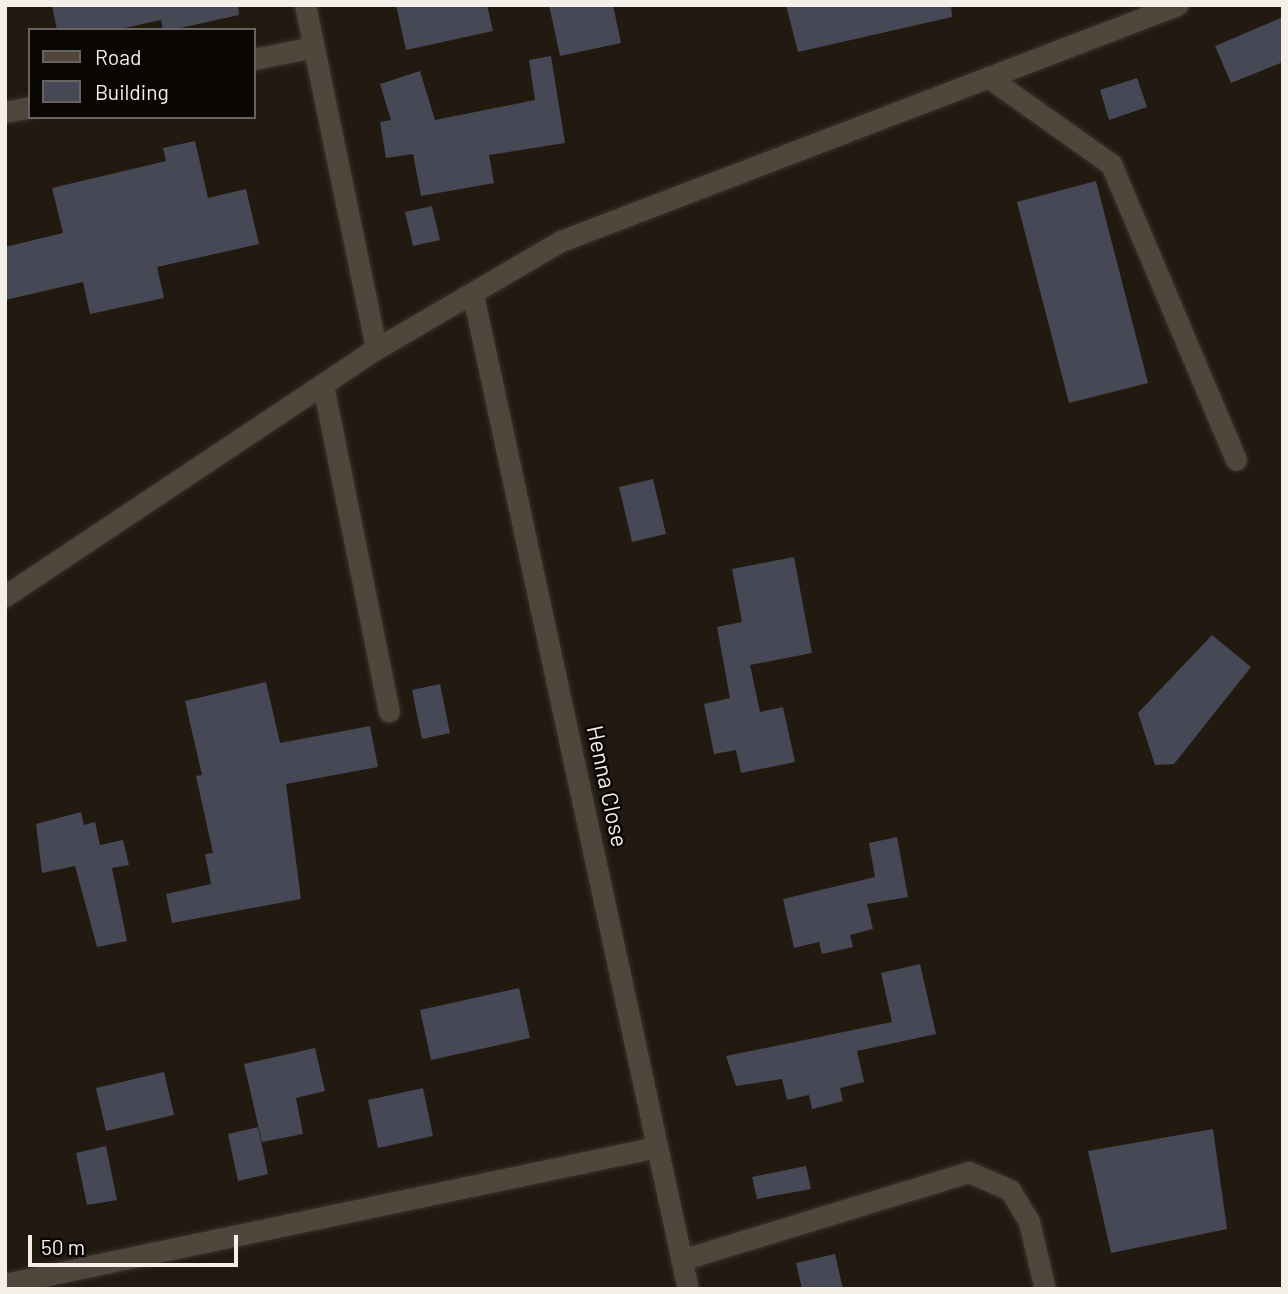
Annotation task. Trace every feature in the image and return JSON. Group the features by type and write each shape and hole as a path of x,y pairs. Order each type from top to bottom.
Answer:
{"street":[{"path":"304,5 376,349"},
{"path":"5,596 376,349 473,295 561,240 1177,5"},
{"path":"256,59 313,47"},
{"path":"988,77 1111,164 1236,460"},
{"path":"5,112 28,107"},
{"name":"Henna Close","path":"473,295 688,1289"},
{"path":"323,385 389,711"},
{"path":"5,1284 657,1147"},
{"path":"681,1260 969,1172 1010,1190 1029,1222 1045,1289"}],"building":[{"path":"52,5 238,5 239,15 180,28 163,28 161,20 124,28 57,28"},
{"path":"396,5 487,5 493,31 406,50"},
{"path":"549,5 613,5 621,43 560,56"},
{"path":"786,5 951,5 952,17 798,52"},
{"path":"1283,17 1283,62 1231,83 1215,46"},
{"path":"551,56 565,143 489,155 494,183 421,196 413,154 386,158 380,122 391,120 380,84 420,71 435,120 535,100 529,60"},
{"path":"1137,78 1147,107 1109,120 1100,90"},
{"path":"195,141 208,198 246,189 259,244 157,267 164,298 90,314 83,282 5,300 5,247 63,233 52,188 166,161 163,148"},
{"path":"1096,181 1148,383 1069,403 1017,202"},
{"path":"432,206 440,240 413,246 405,212"},
{"path":"653,479 666,534 632,542 619,487"},
{"path":"794,557 812,653 750,665 760,712 783,707 795,762 741,773 736,750 714,754 704,704 730,698 717,627 742,622 732,569"},
{"path":"1212,635 1251,667 1174,764 1155,765 1138,713"},
{"path":"266,682 280,743 370,726 378,767 286,784 301,899 172,923 166,894 211,884 205,854 213,853 196,776 202,775 185,701"},
{"path":"440,684 450,733 422,739 412,690"},
{"path":"81,812 84,825 95,822 100,845 123,840 129,865 112,868 127,941 97,947 75,866 42,873 36,824"},
{"path":"897,837 908,897 867,904 873,929 850,935 853,947 822,954 819,942 794,948 783,899 875,877 869,843"},
{"path":"920,964 936,1034 857,1051 864,1082 840,1088 843,1101 812,1109 809,1095 787,1100 782,1079 736,1086 726,1056 892,1022 881,973"},
{"path":"519,988 530,1038 431,1060 420,1010"},
{"path":"315,1048 325,1091 296,1098 303,1134 262,1142 244,1064"},
{"path":"164,1072 174,1115 106,1131 96,1088"},
{"path":"423,1088 433,1136 378,1148 368,1100"},
{"path":"258,1127 268,1174 238,1181 228,1134"},
{"path":"1213,1129 1227,1229 1111,1253 1088,1151"},
{"path":"106,1146 117,1200 87,1205 76,1153"},
{"path":"806,1166 811,1189 757,1199 752,1177"},
{"path":"835,1254 843,1289 802,1289 796,1263"}]}
